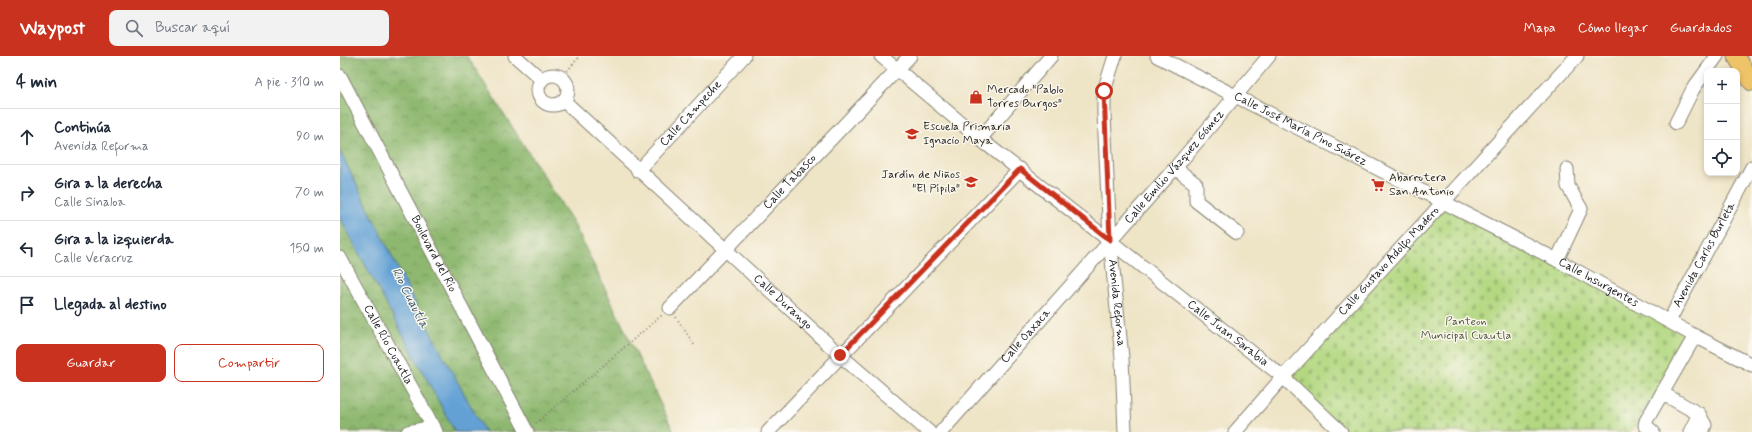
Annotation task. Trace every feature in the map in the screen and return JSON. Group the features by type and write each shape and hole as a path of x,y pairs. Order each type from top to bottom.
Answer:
{"main road":[{"path":"1736,56 1752,82"}],"street":[{"path":"515,56 541,79"},
{"name":"Calle Campeche","path":"638,171 744,56"},
{"name":"Calle Juan Sarabia","path":"881,56 980,139 1283,377 1341,432"},
{"name":"Calle Tabasco","path":"670,308 910,56"},
{"path":"980,139 1051,56"},
{"name":"Avenida Reforma","path":"1115,56 1104,91 1110,240 1122,358 1125,432"},
{"name":"Calle José María Pino Suárez","path":"1157,56 1444,202"},
{"name":"Calle Emilio Vázquez Gómez","path":"1110,240 1174,168 1234,95 1269,56"},
{"name":"Calle Gustavo Adolfo Madero","path":"1235,432 1283,377 1577,56"},
{"path":"1676,123 1693,89 1717,56"},
{"path":"551,74 562,77 569,89 564,101 552,106 542,101 537,90 541,79 551,74"},
{"name":"Boulevard del Río","path":"340,76 527,431"},
{"name":"Calle Durango","path":"564,101 638,171 840,355 929,432"},
{"name":"Avenida Carlos Burleta","path":"1669,321 1752,167"},
{"path":"1174,168 1196,184 1196,201 1237,233"},
{"path":"768,432 840,355 1020,169"},
{"path":"1557,260 1581,209 1568,186 1567,170"},
{"name":"Calle Insurgentes","path":"1444,202 1557,260 1695,336 1752,365"},
{"name":"Calle Oaxaca","path":"940,432 1110,240"},
{"name":"Calle Río Cuautla","path":"340,258 435,430"},
{"path":"1653,432 1645,426 1646,421 1695,336"},
{"path":"1662,393 1699,414 1705,425 1702,432"},
{"path":"1690,432 1699,414"},
{"path":"408,432 435,430"}],"path":[{"path":"562,77 580,56"},
{"path":"527,431 670,308 695,346"}],"green space":[{"path":"340,56 467,56 573,222 674,432 340,432"},
{"name":"Panteon Municipal Cuautla","path":"1444,202 1695,336 1630,432 1341,432 1283,377"}],"water":[{"name":"Rio Cuautla","path":"340,151 420,313 485,432 455,432 340,218"}],"place":[{"name":"Mercado \"Pablo Torres Burgos\"","path":"976,97"},
{"name":"Escuela Primaria Ignacio Maya","path":"912,134"},
{"name":"Jardín de Niños \"El Pípila\"","path":"971,182"},
{"name":"Abarrotera San Antonio","path":"1378,185"}],"route":[{"path":"840,355 1020,169 1110,240 1104,91"}]}
